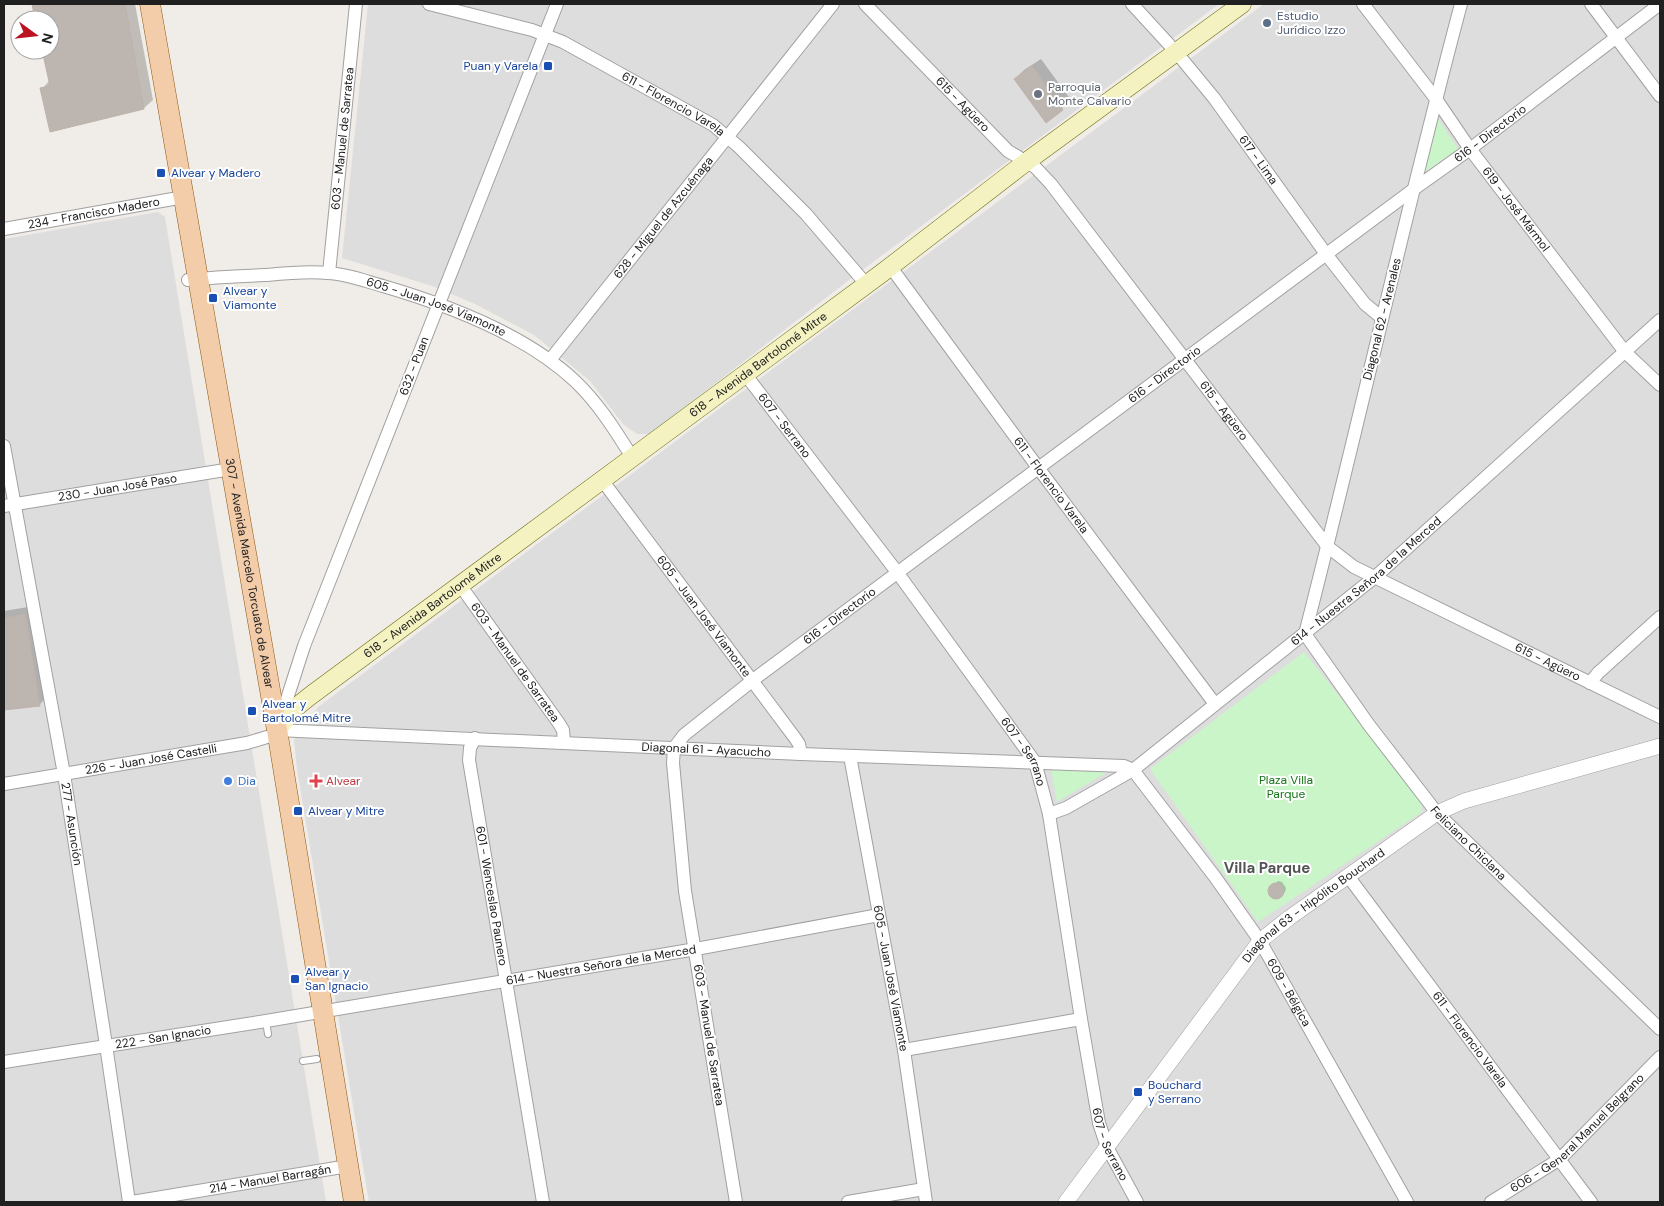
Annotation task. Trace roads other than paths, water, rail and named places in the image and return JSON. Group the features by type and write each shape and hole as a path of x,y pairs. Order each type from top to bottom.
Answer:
{"main road":[{"name":"307 - Avenida Marcelo Torcuato de Alvear","path":"140,4 193,279 272,734 342,1167 341,1202"},
{"name":"307 - Avenida Marcelo Torcuato de Alvear","path":"150,4 178,198"},
{"name":"618 - Avenida Bartolomé Mitre","path":"272,734 295,708 310,696 866,284 1026,162 1242,4"},
{"name":"307 - Avenida Marcelo Torcuato de Alvear","path":"316,1012 310,1060 354,1202"}],"street":[{"name":"603 - Manuel de Sarratea","path":"329,272 356,4"},
{"name":"611 - Florencio Varela","path":"429,4 545,34 563,42 704,120 727,136 806,214 866,284"},
{"name":"632 - Puan","path":"272,734 304,646 557,4"},
{"name":"628 - Miguel de Azcuénaga","path":"550,360 833,4"},
{"name":"615 - Agüero","path":"865,4 1008,151 1035,167 1051,184 1328,547 1354,567 1660,717"},
{"name":"617 - Lima","path":"1132,4 1176,52 1214,98 1326,254 1365,304 1382,318"},
{"name":"619 - José Mármol","path":"1363,4 1436,99 1470,149 1625,352 1660,385"},
{"name":"Diagonal 62 - Arenales","path":"1305,634 1461,4"},
{"path":"1591,4 1660,96"},
{"name":"616 - Directorio","path":"674,748 684,735 753,680 1470,149 1660,4"},
{"name":"234 - Francisco Madero","path":"4,229 178,198"},
{"name":"611 - Florencio Varela","path":"890,266 1215,704"},
{"name":"605 - Juan José Viamonte","path":"193,279 329,272 414,295 438,304 491,326 550,360 575,381 600,407 632,457"},
{"name":"614 - Nuestra Señora de la Merced","path":"1049,814 1066,808 1133,770 1305,634 1375,577 1660,320"},
{"name":"607 - Serrano","path":"745,374 897,572 1035,762 1049,814 1099,1123 1107,1147 1137,1202"},
{"name":"277 - Asunción","path":"4,446 9,505 64,774 130,1202"},
{"name":"230 - Juan José Paso","path":"9,505 226,470"},
{"name":"605 - Juan José Viamonte","path":"602,480 753,680 799,744 801,754"},
{"name":"603 - Manuel de Sarratea","path":"460,585 558,722 563,730 564,742"},
{"path":"1590,683 1598,673 1660,617"},
{"name":"Feliciano Chiclana","path":"1305,634 1369,725 1438,813 1660,1029"},
{"name":"Diagonal 61 - Ayacucho","path":"272,734 475,738 801,754 1124,766 1133,770"},
{"name":"226 - Juan José Castelli","path":"4,784 247,743 272,734"},
{"name":"601 - Wenceslao Paunero","path":"475,738 470,748 469,760 543,1202"},
{"name":"Diagonal 63 - Hipólito Bouchard","path":"1066,1202 1260,941 1289,918 1438,813 1464,801 1660,746"},
{"name":"603 - Manuel de Sarratea","path":"674,748 673,763 686,890 736,1202"},
{"name":"605 - Juan José Viamonte","path":"850,756 904,1050 926,1202"},
{"name":"609 - Bélgica","path":"1133,770 1260,941 1407,1202"},
{"name":"611 - Florencio Varela","path":"1348,876 1560,1159 1590,1202"},
{"name":"614 - Nuestra Señora de la Merced","path":"316,1012 696,949 878,916"},
{"name":"222 - San Ignacio","path":"4,1062 316,1012"},
{"path":"904,1050 1081,1019"},
{"name":"606 - General Manuel Belgrano","path":"1490,1202 1560,1159 1660,1057"},
{"name":"214 - Manuel Barragán","path":"130,1202 342,1167"},
{"path":"848,1202 924,1189"}],"lane":[{"path":"266,1020 268,1034"}],"place":[{"name":"Estudio Jurídico Izzo","path":"1267,23"},
{"name":"Puan y Varela","path":"548,66"},
{"name":"Parroquia Monte Calvario","path":"1038,94"},
{"name":"Alvear y Madero","path":"161,173"},
{"name":"Alvear y Viamonte","path":"213,298"},
{"name":"Alvear y Bartolomé Mitre","path":"252,711"},
{"name":"Dia","path":"228,781"},
{"name":"Alvear","path":"316,781"},
{"name":"Alvear y Mitre","path":"298,811"},
{"name":"Alvear y San Ignacio","path":"295,979"},
{"name":"Bouchard y Serrano","path":"1138,1092"}],"district":[{"name":"Villa Parque","path":"1267,868"}],"park label":[{"name":"Plaza Villa Parque","path":"1286,787"}]}
